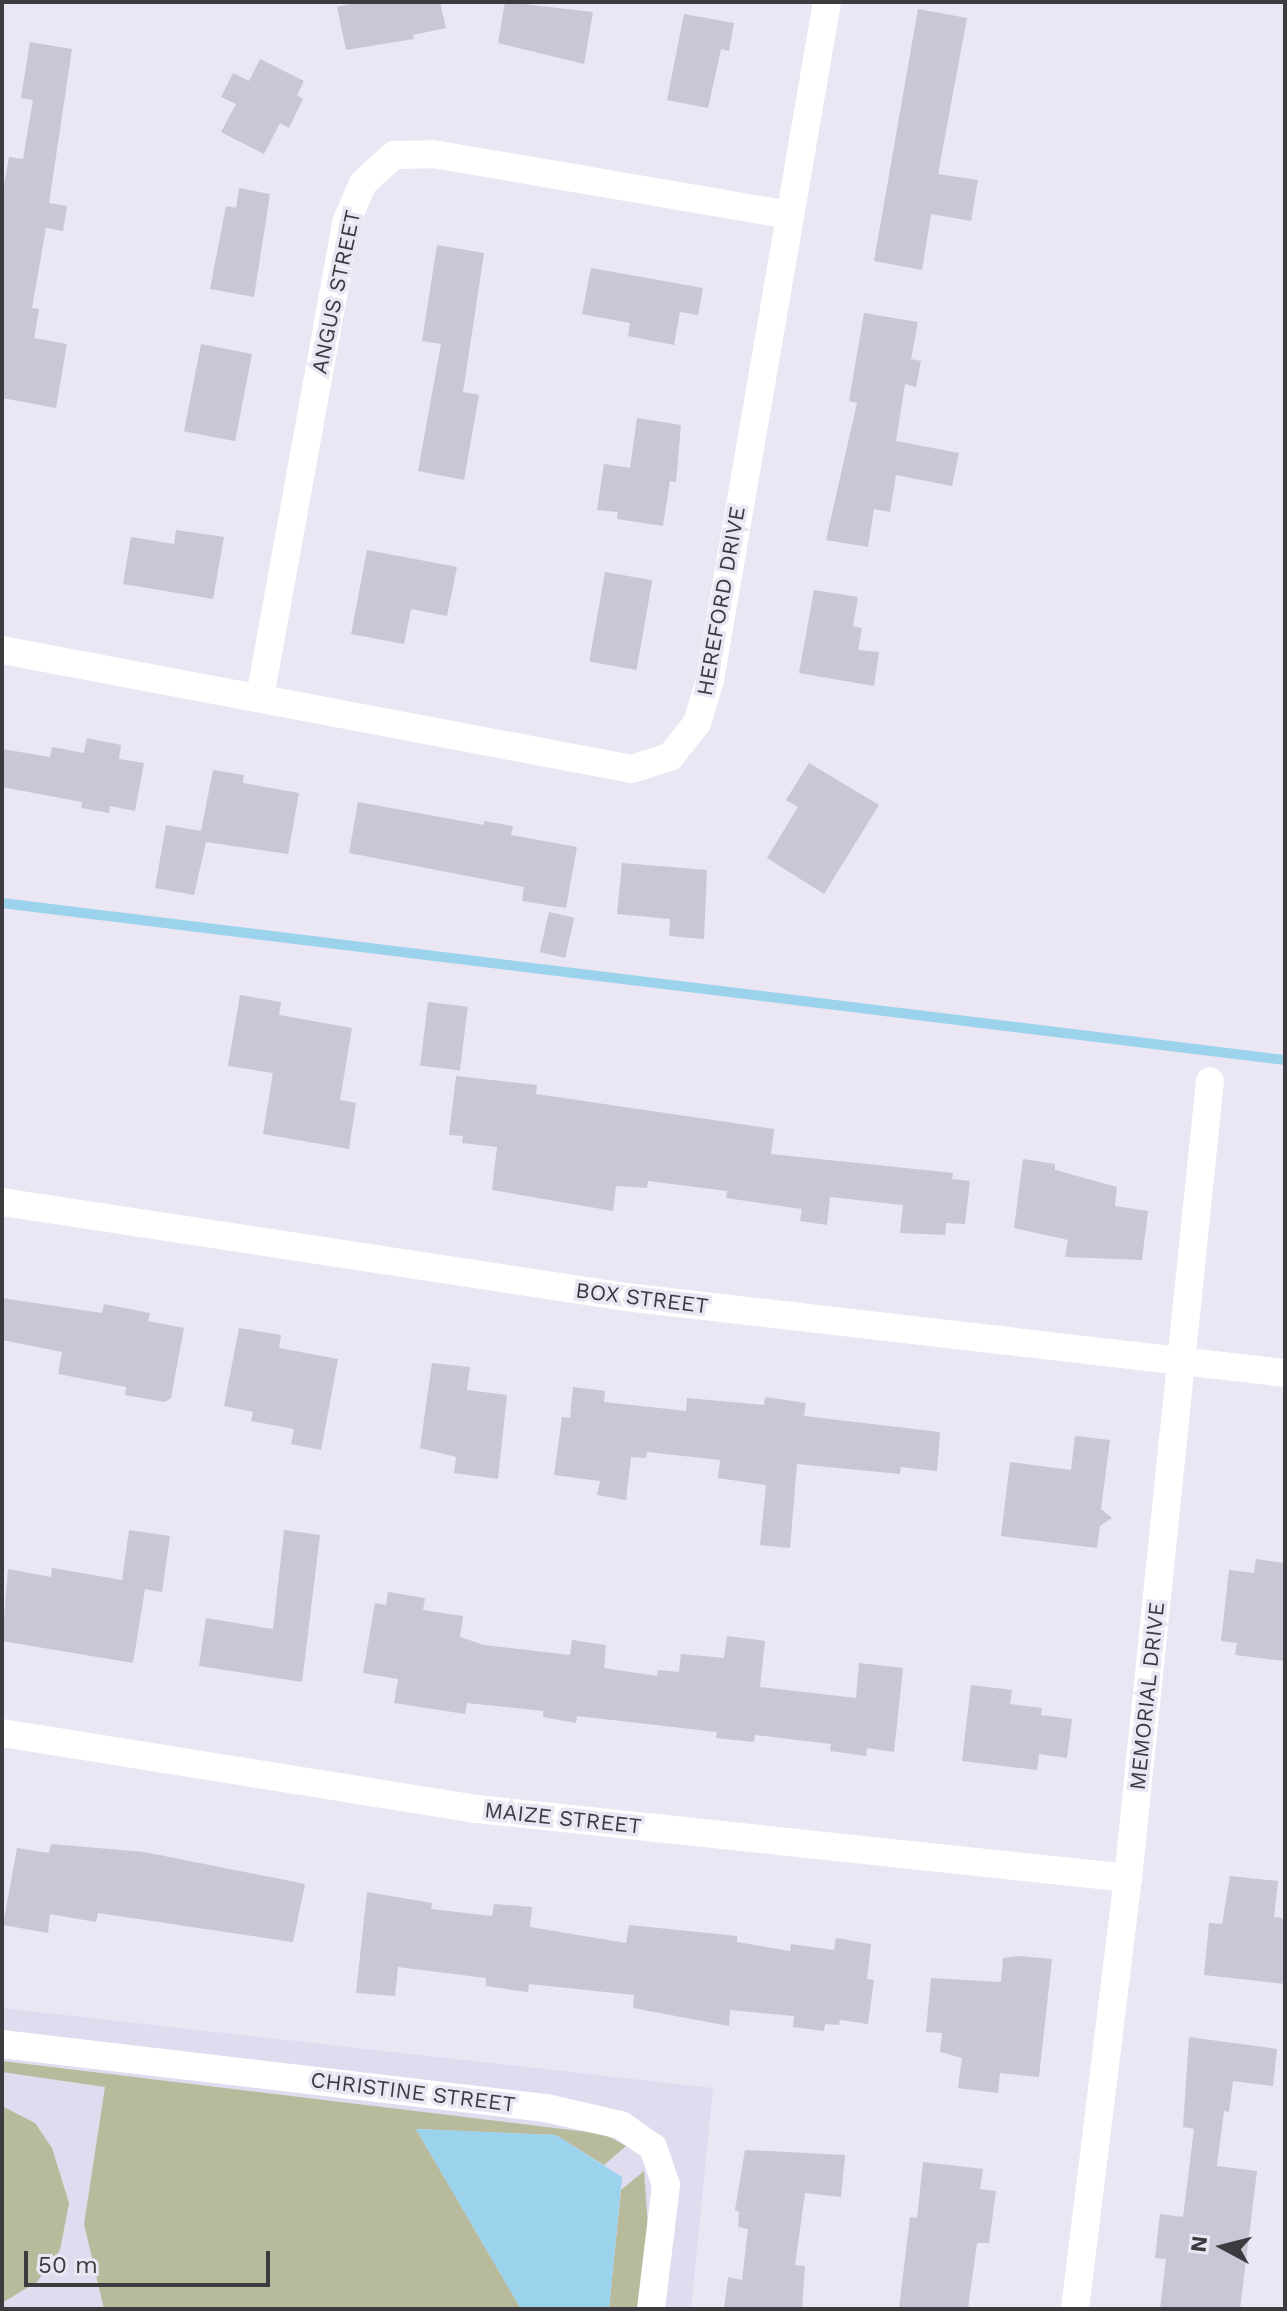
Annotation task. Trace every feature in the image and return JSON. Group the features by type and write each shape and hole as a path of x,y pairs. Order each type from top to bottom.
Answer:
{"street":[{"name":"HEREFORD DRIVE","path":"2,650 260,697 395,728 632,769 670,757 697,723 710,680 827,2"},
{"name":"ANGUS STREET","path":"260,697 346,223 363,183 394,155 433,154 790,215"},
{"name":"MEMORIAL DRIVE","path":"1075,2309 1128,1878 1210,1081"},
{"name":"BOX STREET","path":"2,1202 626,1297 1285,1373"},
{"name":"MAIZE STREET","path":"2,1733 461,1807 1128,1878"},
{"name":"CHRISTINE STREET","path":"2,2044 546,2108 621,2125 653,2147 666,2185 651,2309"}],"shaded area":[{"path":"2,2008 713,2088 691,2309 2,2309"}],"green space":[{"path":"2,2061 604,2134 626,2146 604,2165 556,2135 416,2129 521,2309 104,2309 84,2224 105,2087 2,2072"},
{"path":"2,2106 35,2123 52,2148 69,2203 60,2250 37,2282 2,2303"},
{"path":"644,2171 648,2228 638,2309 609,2309 621,2190"}],"water":[{"path":"416,2129 556,2135 622,2177 609,2309 521,2309"}],"building":[{"path":"358,2 440,2 446,28 413,35 414,39 346,50 337,7"},
{"path":"505,2 593,12 584,64 498,43"},
{"path":"918,9 967,18 938,174 978,180 971,221 931,214 922,270 874,261"},
{"path":"684,14 734,23 729,51 721,49 708,108 667,100"},
{"path":"30,42 72,49 49,203 67,206 63,231 46,228 32,308 39,309 34,338 67,344 56,408 2,398 2,197 9,157 23,159 33,100 21,98"},
{"path":"260,59 304,81 297,95 303,99 289,128 280,123 264,154 221,132 236,104 221,97 233,73 249,81"},
{"path":"239,188 270,194 254,297 210,289 226,206 236,208"},
{"path":"437,245 484,253 463,392 479,395 464,480 418,471 441,344 422,341"},
{"path":"591,268 703,288 698,315 680,312 674,345 628,336 630,323 582,314"},
{"path":"864,313 918,322 911,359 921,361 916,387 905,384 896,441 959,453 952,486 896,475 890,512 874,509 868,547 826,540 857,403 849,401"},
{"path":"201,344 252,354 235,441 184,431"},
{"path":"637,418 681,425 676,482 670,481 663,526 617,519 618,512 597,510 604,464 630,468"},
{"path":"176,530 224,537 213,599 123,584 131,537 174,544"},
{"path":"367,550 457,567 447,616 411,609 404,644 351,634"},
{"path":"605,572 652,580 636,670 589,662"},
{"path":"814,590 858,597 853,626 862,628 858,650 879,652 874,686 799,673"},
{"path":"87,738 121,745 119,759 144,763 135,811 110,806 109,813 81,808 82,802 2,787 2,749 50,757 52,747 84,753"},
{"path":"809,763 879,805 824,894 767,858 798,807 786,800"},
{"path":"213,770 244,775 243,783 299,793 288,854 206,842 194,895 155,888 166,825 201,831"},
{"path":"358,802 484,825 484,821 513,826 511,835 577,847 566,908 522,901 524,887 349,853"},
{"path":"622,863 707,870 704,939 669,936 670,919 617,914"},
{"path":"549,912 574,918 565,958 540,952"},
{"path":"240,995 281,1002 279,1015 352,1028 340,1100 356,1103 349,1149 263,1134 273,1073 228,1066"},
{"path":"428,1002 468,1007 460,1070 420,1066"},
{"path":"456,1076 537,1085 536,1094 774,1129 771,1154 953,1173 952,1179 970,1181 965,1224 946,1223 945,1235 900,1233 903,1205 830,1197 827,1225 800,1221 802,1209 726,1198 727,1191 648,1181 647,1188 616,1186 613,1211 492,1190 497,1147 462,1143 463,1136 449,1135"},
{"path":"1023,1159 1055,1164 1055,1170 1117,1187 1115,1206 1148,1211 1142,1260 1065,1257 1068,1240 1014,1228"},
{"path":"2,1298 102,1313 104,1304 150,1313 148,1321 184,1328 171,1398 165,1402 125,1395 126,1387 58,1374 62,1352 2,1340"},
{"path":"239,1328 281,1335 279,1348 338,1359 321,1450 291,1444 294,1429 251,1421 253,1412 224,1406"},
{"path":"432,1363 470,1367 467,1390 507,1395 498,1479 454,1473 456,1457 420,1448"},
{"path":"573,1387 605,1391 604,1402 686,1411 687,1398 764,1405 765,1397 806,1403 804,1416 940,1432 937,1471 901,1467 900,1474 797,1464 790,1548 760,1545 766,1485 718,1478 720,1460 647,1452 646,1458 631,1457 626,1500 597,1495 600,1481 554,1475 562,1417 570,1418"},
{"path":"1075,1436 1110,1440 1101,1509 1112,1518 1100,1526 1097,1548 1001,1536 1010,1462 1071,1470"},
{"path":"129,1530 170,1536 162,1592 145,1589 133,1663 2,1641 8,1569 51,1577 52,1568 122,1580"},
{"path":"284,1530 320,1535 302,1682 199,1666 206,1618 273,1629"},
{"path":"1256,1559 1285,1563 1285,1661 1235,1655 1237,1643 1221,1641 1229,1570 1254,1573"},
{"path":"388,1592 425,1598 423,1610 463,1616 460,1637 484,1645 570,1655 572,1640 606,1645 604,1668 657,1676 658,1670 679,1672 681,1654 724,1658 727,1636 765,1641 760,1687 856,1698 859,1663 903,1668 894,1752 867,1748 866,1756 830,1751 831,1744 755,1735 754,1742 716,1738 717,1732 577,1716 576,1723 543,1717 543,1711 467,1703 465,1714 394,1703 398,1679 363,1673 375,1603 386,1605"},
{"path":"971,1685 1012,1690 1010,1704 1042,1708 1041,1715 1072,1719 1067,1758 1039,1754 1037,1770 962,1761"},
{"path":"51,1844 144,1852 305,1884 293,1942 98,1913 96,1922 50,1914 48,1933 3,1925 17,1848 49,1853"},
{"path":"1230,1876 1278,1881 1274,1917 1282,1918 1285,1926 1285,1984 1204,1975 1209,1923 1222,1924"},
{"path":"367,1892 432,1903 431,1909 492,1916 494,1904 532,1907 530,1927 626,1943 629,1925 737,1936 737,1942 790,1951 791,1944 834,1950 836,1938 871,1944 867,1979 874,1980 868,2024 840,2020 839,2025 825,2024 824,2031 793,2027 794,2016 730,2010 729,2026 633,2008 634,1995 529,1984 528,1992 486,1986 486,1978 398,1967 395,1996 356,1993"},
{"path":"1003,1958 1052,1959 1039,2077 1000,2073 998,2093 958,2088 962,2058 940,2052 942,2033 926,2032 931,1978 1001,1982"},
{"path":"1189,2037 1277,2049 1273,2086 1233,2081 1229,2112 1224,2111 1217,2166 1257,2171 1240,2309 1160,2309 1166,2259 1155,2258 1160,2214 1183,2217 1194,2129 1183,2127"},
{"path":"745,2150 845,2155 841,2197 805,2193 795,2265 805,2266 802,2309 724,2309 728,2277 742,2280 748,2229 738,2227 739,2212 735,2210"},
{"path":"923,2162 983,2169 980,2189 996,2191 989,2243 977,2243 968,2309 899,2309 910,2217 917,2218"}],"waterway":[{"path":"2,903 1285,1060"}]}
